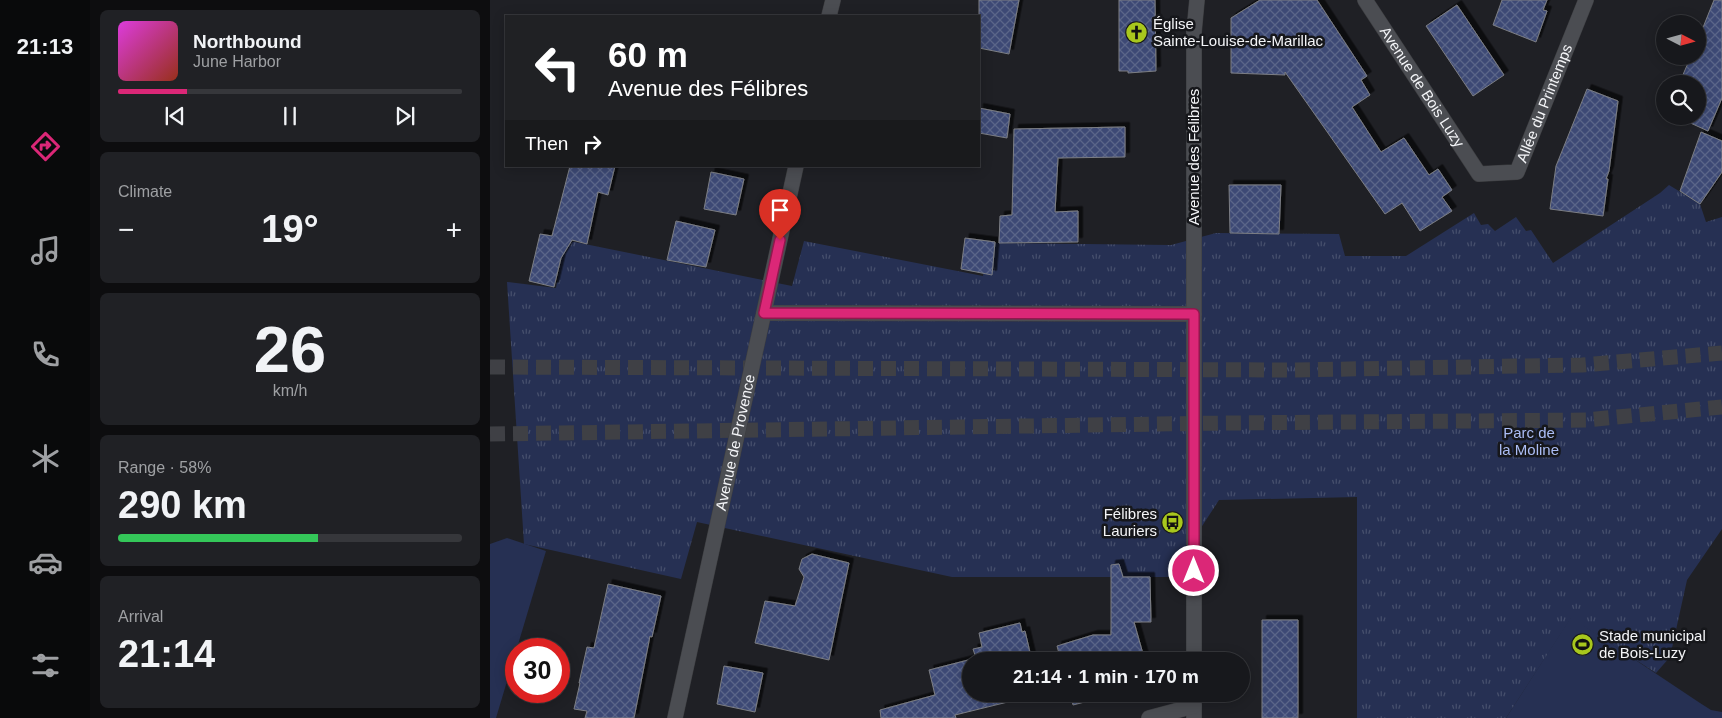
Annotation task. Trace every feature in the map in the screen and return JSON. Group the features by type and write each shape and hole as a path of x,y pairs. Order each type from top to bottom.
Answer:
{"street":[{"path":"829,15 833,0"},
{"name":"Avenue des Félibres","path":"1194,652 1194,32 1198,0"},
{"name":"Avenue de Bois Luzy","path":"1365,0 1479,174"},
{"name":"Allée du Printemps","path":"1479,174 1517,172 1586,0"},
{"name":"Avenue de Provence","path":"675,718 796,167"},
{"path":"764,313 1194,314"},
{"path":"1149,718 1194,706"}],"green space":[{"name":"Parc de la Moline","path":"1669,185 1700,204 1706,222 1722,217 1722,529 1687,580 1670,657 1656,673 1571,618 1506,718 1357,718 1357,497 1219,500 1169,577 952,577 697,522 681,579 524,544 507,282 556,288 565,240 792,286 804,241 983,276 989,243 1171,245 1216,233 1339,234 1345,256 1406,256 1474,213 1481,225 1488,224 1495,231 1516,217 1526,231 1531,230 1553,263 1660,193"},
{"path":"507,538 546,551 520,638 505,638 505,688 496,718 490,718 490,544"},
{"name":"Stade municipal de Bois-Luzy","path":"1571,617 1711,710 1722,712 1722,718 1506,718"}],"building":[{"path":"979,0 1019,0 1009,54 980,48"},
{"name":"Église Sainte-Louise-de-Marillac","path":"1119,0 1155,0 1156,71 1128,73 1128,71 1119,71"},
{"path":"1260,0 1317,0 1367,76 1361,80 1370,95 1352,107 1381,152 1404,138 1429,175 1438,169 1452,190 1442,197 1452,211 1420,231 1402,203 1385,214 1285,72 1285,75 1231,73 1231,18"},
{"path":"1502,0 1547,0 1543,10 1547,11 1536,42 1493,25"},
{"path":"1714,0 1722,0 1722,98 1708,131 1695,125 1706,125 1706,75 1683,75 1687,65 1706,65 1706,20"},
{"path":"1457,5 1504,75 1473,96 1426,26"},
{"path":"1587,89 1618,101 1609,171 1606,179 1608,179 1603,216 1550,209 1556,166"},
{"path":"980,108 1010,114 1007,138 980,133"},
{"path":"1125,127 1125,157 1058,158 1055,212 1078,211 1078,242 999,243 1000,216 1012,215 1014,129"},
{"path":"1701,132 1722,141 1722,172 1700,204 1680,191"},
{"path":"570,167 615,167 608,195 598,192 587,244 572,240 561,258 554,287 529,281 540,234 552,236"},
{"path":"711,172 744,179 736,215 704,209"},
{"path":"1229,185 1281,185 1279,234 1230,233"},
{"path":"676,221 715,230 706,267 667,260"},
{"path":"965,238 995,242 992,275 961,269"},
{"path":"812,554 849,563 829,660 755,643 765,601 795,606 804,577 799,569 802,559"},
{"path":"1119,564 1123,577 1150,577 1151,622 1134,622 1142,652 1059,652 1057,646 1093,635 1111,635 1111,565"},
{"path":"608,584 661,596 652,637 650,636 634,718 585,718 587,711 574,709 587,647 594,648"},
{"path":"1262,620 1298,620 1298,718 1262,718"},
{"path":"1020,623 1022,632 1025,631 1030,652 974,652 973,649 982,647 979,633"},
{"path":"962,662 962,702 1008,702 955,715 956,718 881,718 880,710 935,695 929,670"},
{"path":"724,666 763,673 755,712 717,704"},
{"path":"1072,702 1085,702 1073,705"}],"tunnel":[{"path":"490,367 1290,370 1582,365 1722,353"},
{"path":"490,434 1227,423 1586,420 1722,407"}],"place":[{"name":"Église Sainte-Louise-de-Marillac","path":"1137,33"},
{"name":"Félibres Lauriers","path":"1173,523"},
{"name":"Stade municipal de Bois-Luzy","path":"1583,645"}],"route":[{"path":"780,240 764,313 1194,314 1194,571"}]}
